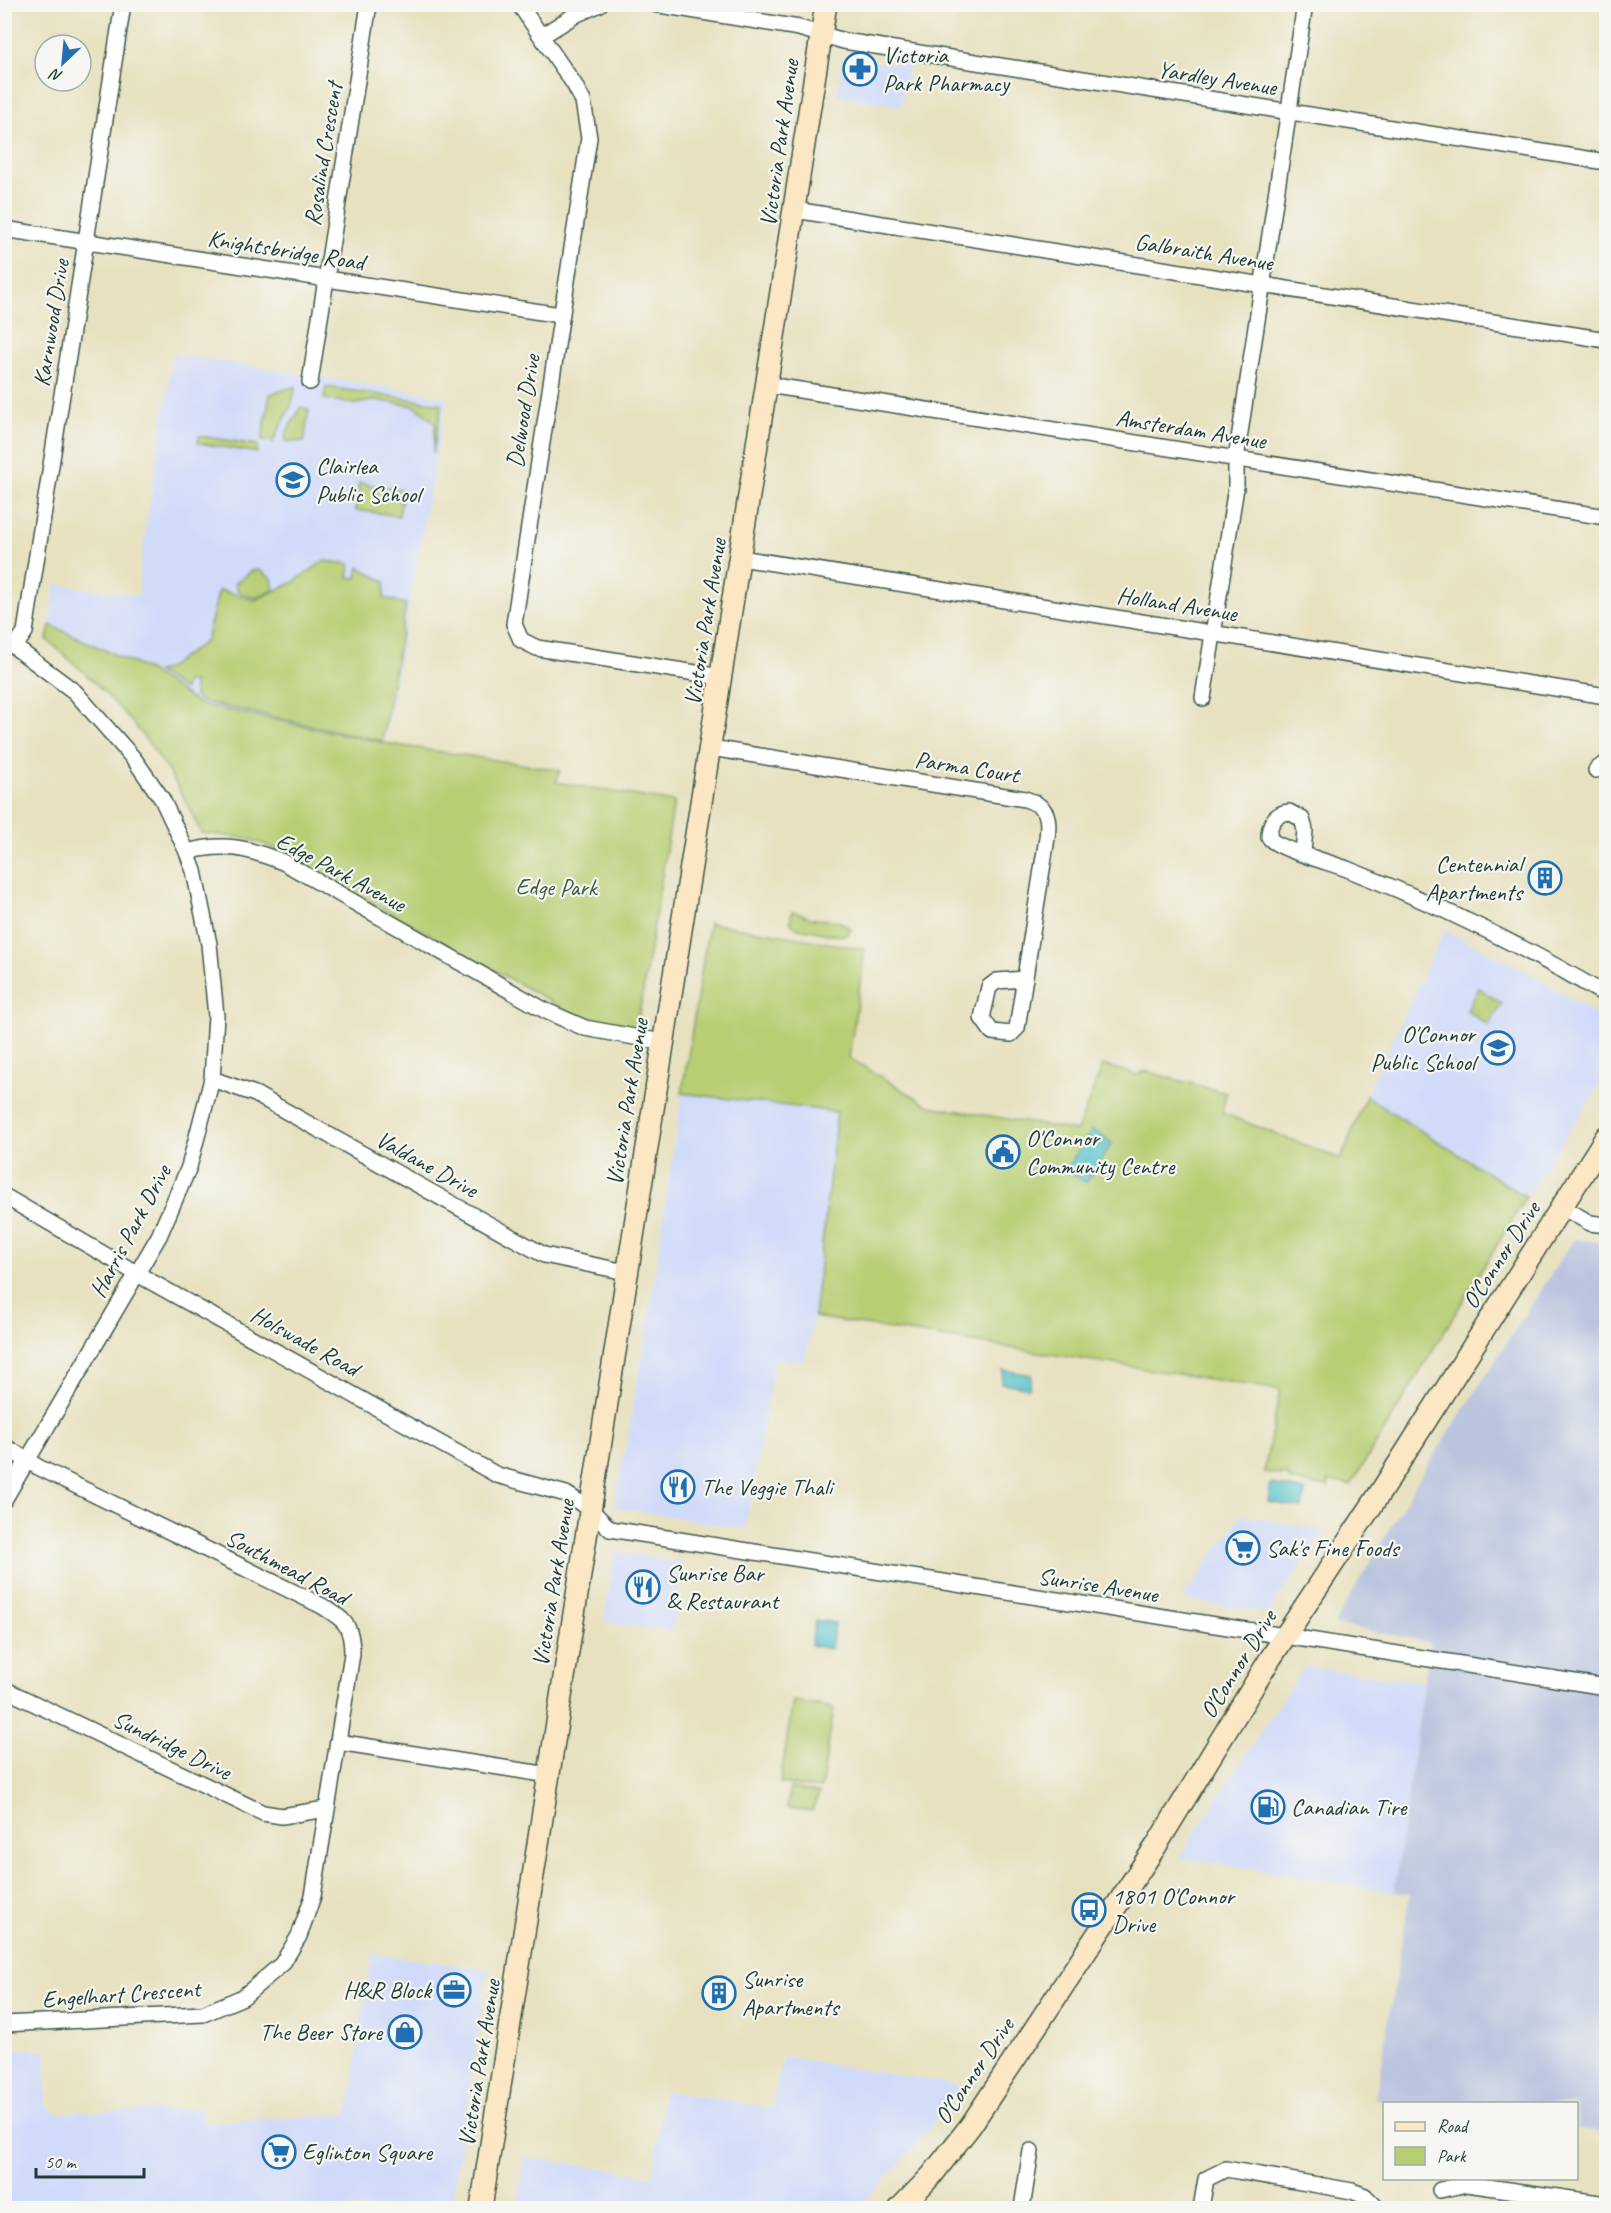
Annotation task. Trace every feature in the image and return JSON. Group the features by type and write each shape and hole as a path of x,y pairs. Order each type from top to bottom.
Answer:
{"main road":[{"name":"Victoria Park Avenue","path":"482,2208 626,1272 741,558 826,4"},
{"name":"O'Connor Drive","path":"900,2208 932,2175 971,2125 1161,1838 1285,1636 1606,1137"}],"street":[{"name":"Karnwood Drive","path":"10,642 25,632 123,4"},
{"name":"Rosalind Crescent","path":"310,382 369,4"},
{"name":"Delwood Drive","path":"519,4 543,35 583,101 589,138 515,615 517,632 521,640 537,648 721,677"},
{"path":"543,35 600,4"},
{"name":"Yardley Avenue","path":"654,4 799,27 844,41 1606,162"},
{"path":"1203,698 1236,487 1236,459 1261,284 1305,4"},
{"name":"Galbraith Avenue","path":"795,210 1606,340"},
{"name":"Knightsbridge Road","path":"4,229 560,315"},
{"name":"Amsterdam Avenue","path":"768,385 1606,517"},
{"name":"Holland Avenue","path":"741,558 1606,696"},
{"path":"10,642 75,692 134,759 162,799 187,852"},
{"name":"Parma Court","path":"711,748 1025,799 1042,806 1048,815 1048,826 1025,979"},
{"name":"Edge Park Avenue","path":"187,852 201,848 246,848 283,862 546,1011 585,1028 662,1042"},
{"name":"Harris Park Drive","path":"4,1500 159,1236 189,1167 212,1079 216,1016 209,944 187,852"},
{"path":"1303,852 1433,904 1514,943 1606,995"},
{"name":"Valdane Drive","path":"212,1079 255,1094 544,1255 626,1272"},
{"name":"Holswade Road","path":"4,1196 136,1273 498,1475 566,1494 590,1509"},
{"path":"1562,1207 1590,1223 1606,1225"},
{"name":"Southmead Road","path":"4,1446 26,1460 341,1617 352,1634 352,1654 338,1742"},
{"name":"Sunrise Avenue","path":"590,1509 610,1529 1606,1686"},
{"name":"Sundridge Drive","path":"4,1689 263,1814 282,1816 326,1809"},
{"path":"338,1742 549,1776"},
{"name":"Engelhart Crescent","path":"4,2024 203,2014 243,1997 282,1964 299,1936 313,1896 338,1742"},
{"path":"1022,2208 1031,2151"},
{"path":"1201,2208 1206,2180 1226,2169 1352,2191 1374,2205"},
{"path":"1440,2190 1467,2184 1606,2204"},
{"path":"1521,2208 1524,2193"}],"shaded area":[{"path":"843,57 909,66 901,106 837,96"},
{"name":"Clairlea Public School","path":"173,354 447,397 384,743 199,704 148,670 50,625 55,584 139,596 141,562"},
{"name":"O'Connor Public School","path":"1445,930 1533,975 1606,1021 1606,1075 1526,1197 1366,1096"},
{"path":"682,1093 837,1112 814,1317 804,1362 775,1358 745,1529 614,1507 646,1337"},
{"path":"1574,1239 1606,1243 1606,2133 1578,2129 1578,2102 1395,2102 1375,2099 1410,1894 1394,1892 1430,1642 1334,1624 1415,1485"},
{"path":"1242,1515 1324,1531 1268,1613 1182,1599"},
{"path":"614,1552 683,1562 673,1632 604,1622"},
{"path":"1304,1667 1424,1682 1394,1892 1179,1857"},
{"path":"372,1954 488,1969 451,2208 5,2208 5,2051 46,2050 46,2105 55,2113 202,2109 203,2123 348,2114"},
{"path":"783,2057 964,2086 901,2163 858,2208 517,2208 524,2157 653,2176 664,2091 771,2108"}],"green space":[{"path":"296,386 291,406 273,442 262,440 270,394"},
{"path":"326,387 442,404 433,453 435,423 415,406 376,400 355,404 324,399"},
{"path":"301,407 309,410 304,442 285,441 286,433"},
{"path":"199,436 258,445 257,453 198,443"},
{"path":"359,483 403,490 399,516 355,510"},
{"path":"324,561 350,564 348,577 357,578 359,567 385,582 384,598 406,604 382,741 200,701 194,696 194,682 186,682 184,690 157,672 165,670 206,641 219,590 255,600 292,583"},
{"path":"259,570 272,579 274,590 256,598 239,593 235,583 252,571"},
{"name":"Edge Park","path":"50,625 148,670 199,704 384,743 560,770 556,782 674,802 637,1027 607,1024 570,1012 269,846 246,838 201,833 172,777 136,727 94,682 47,640"},
{"path":"792,912 839,922 851,930 847,935 841,936 796,928 790,922"},
{"path":"709,923 865,949 849,1058 930,1106 1077,1131 1103,1065 1136,1075 1145,1071 1226,1093 1222,1113 1341,1159 1366,1096 1526,1197 1351,1485 1329,1481 1328,1487 1289,1480 1289,1476 1264,1472 1280,1390 814,1317 837,1112 682,1093"},
{"path":"1479,988 1502,1004 1488,1025 1467,1011"},
{"path":"793,1701 834,1708 821,1789 780,1783"},
{"path":"790,1788 819,1793 812,1811 787,1808"}],"water":[{"path":"1092,1130 1112,1143 1086,1183 1066,1169"},
{"path":"1003,1370 1032,1375 1029,1388 1001,1383"},
{"path":"1271,1484 1305,1491 1302,1508 1268,1502"},
{"path":"815,1620 835,1623 831,1649 811,1645"}],"place":[{"name":"Victoria Park Pharmacy","path":"860,69"},
{"name":"Clairlea Public School","path":"293,480"},
{"name":"Centennial Apartments","path":"1545,878"},
{"name":"O'Connor Public School","path":"1498,1048"},
{"name":"O'Connor Community Centre","path":"1003,1152"},
{"name":"The Veggie Thali","path":"678,1487"},
{"name":"Sak's Fine Foods","path":"1243,1548"},
{"name":"Sunrise Bar & Restaurant","path":"643,1587"},
{"name":"Canadian Tire","path":"1268,1807"},
{"name":"1801 O'Connor Drive","path":"1089,1910"},
{"name":"H&R Block","path":"454,1990"},
{"name":"Sunrise Apartments","path":"719,1993"},
{"name":"The Beer Store","path":"405,2032"},
{"name":"Eglinton Square","path":"279,2152"}]}
